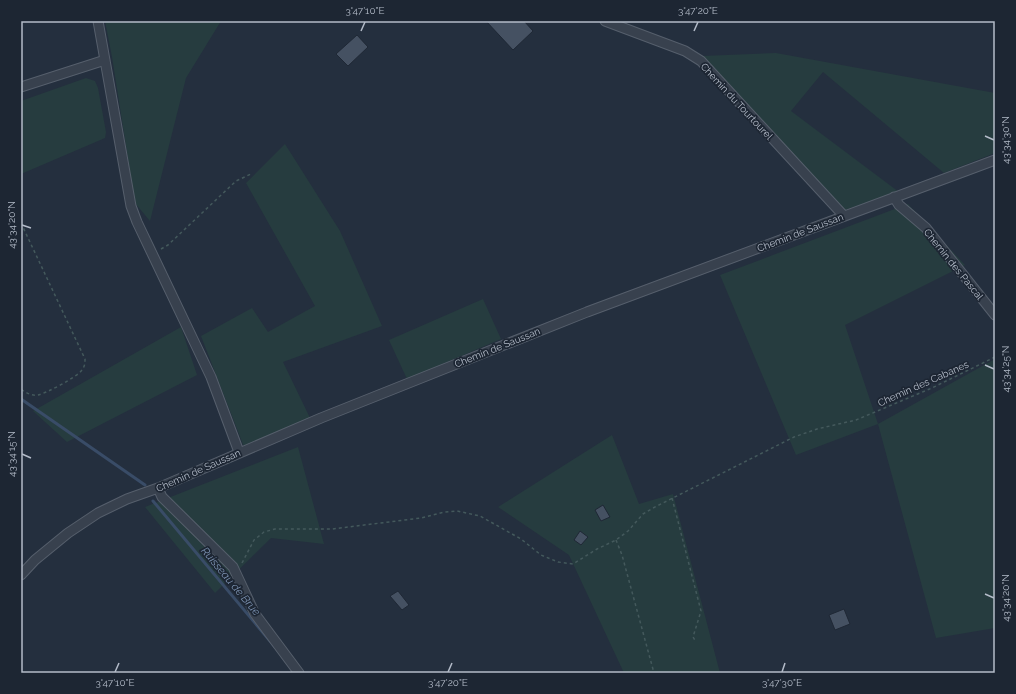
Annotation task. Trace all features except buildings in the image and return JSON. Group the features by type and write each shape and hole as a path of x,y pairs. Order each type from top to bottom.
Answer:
{"street":[{"path":"98,21 131,206 211,377 239,452"},
{"name":"Chemin du Tourtourel","path":"605,21 685,51 700,61 844,216"},
{"path":"21,87 105,60"},
{"name":"Chemin de Saussan","path":"21,575 35,560 68,533 98,513 127,499 158,488 239,452 587,312 995,160"},
{"name":"Chemin des Pascal","path":"894,197 899,205 926,228 995,315"},
{"path":"158,488 162,497 233,567 255,614 299,673"}],"path":[{"path":"152,253 168,245 236,181 251,174"},
{"path":"21,223 85,358 85,364 81,372 48,392 38,395 30,394 21,389"},
{"name":"Chemin des Cabanes","path":"233,567 242,564 254,540 264,532 275,529 332,529 421,518 444,512 462,512 480,516 521,539 542,555 558,562 573,564 597,548 616,540 628,531 643,514 794,437 823,427 856,420 932,388 995,357"},
{"path":"672,498 701,611 693,637 696,642"},
{"path":"616,540 622,555 654,673"}],"green space":[{"path":"105,21 221,21 186,78 150,221 135,203"},
{"path":"776,53 995,93 995,153 944,173 823,72 791,111 899,192 845,210 702,56"},
{"path":"86,78 95,81 98,88 106,132 105,138 21,174 21,101"},
{"path":"285,144 340,231 382,326 283,362 311,420 244,447 201,336 252,308 268,332 315,306 246,183"},
{"path":"908,204 965,265 845,325 878,424 796,455 720,275"},
{"path":"483,299 501,339 407,379 389,340"},
{"path":"181,327 197,375 67,442 33,411"},
{"path":"995,359 995,628 936,638 878,424"},
{"path":"612,435 639,504 673,494 720,673 624,673 569,555 498,507"},
{"path":"298,447 324,544 271,538 215,593 145,507"}],"waterway":[{"name":"Ruisseau de Brue","path":"21,399 145,485"},
{"name":"Ruisseau de Brue","path":"153,501 275,647"}]}
